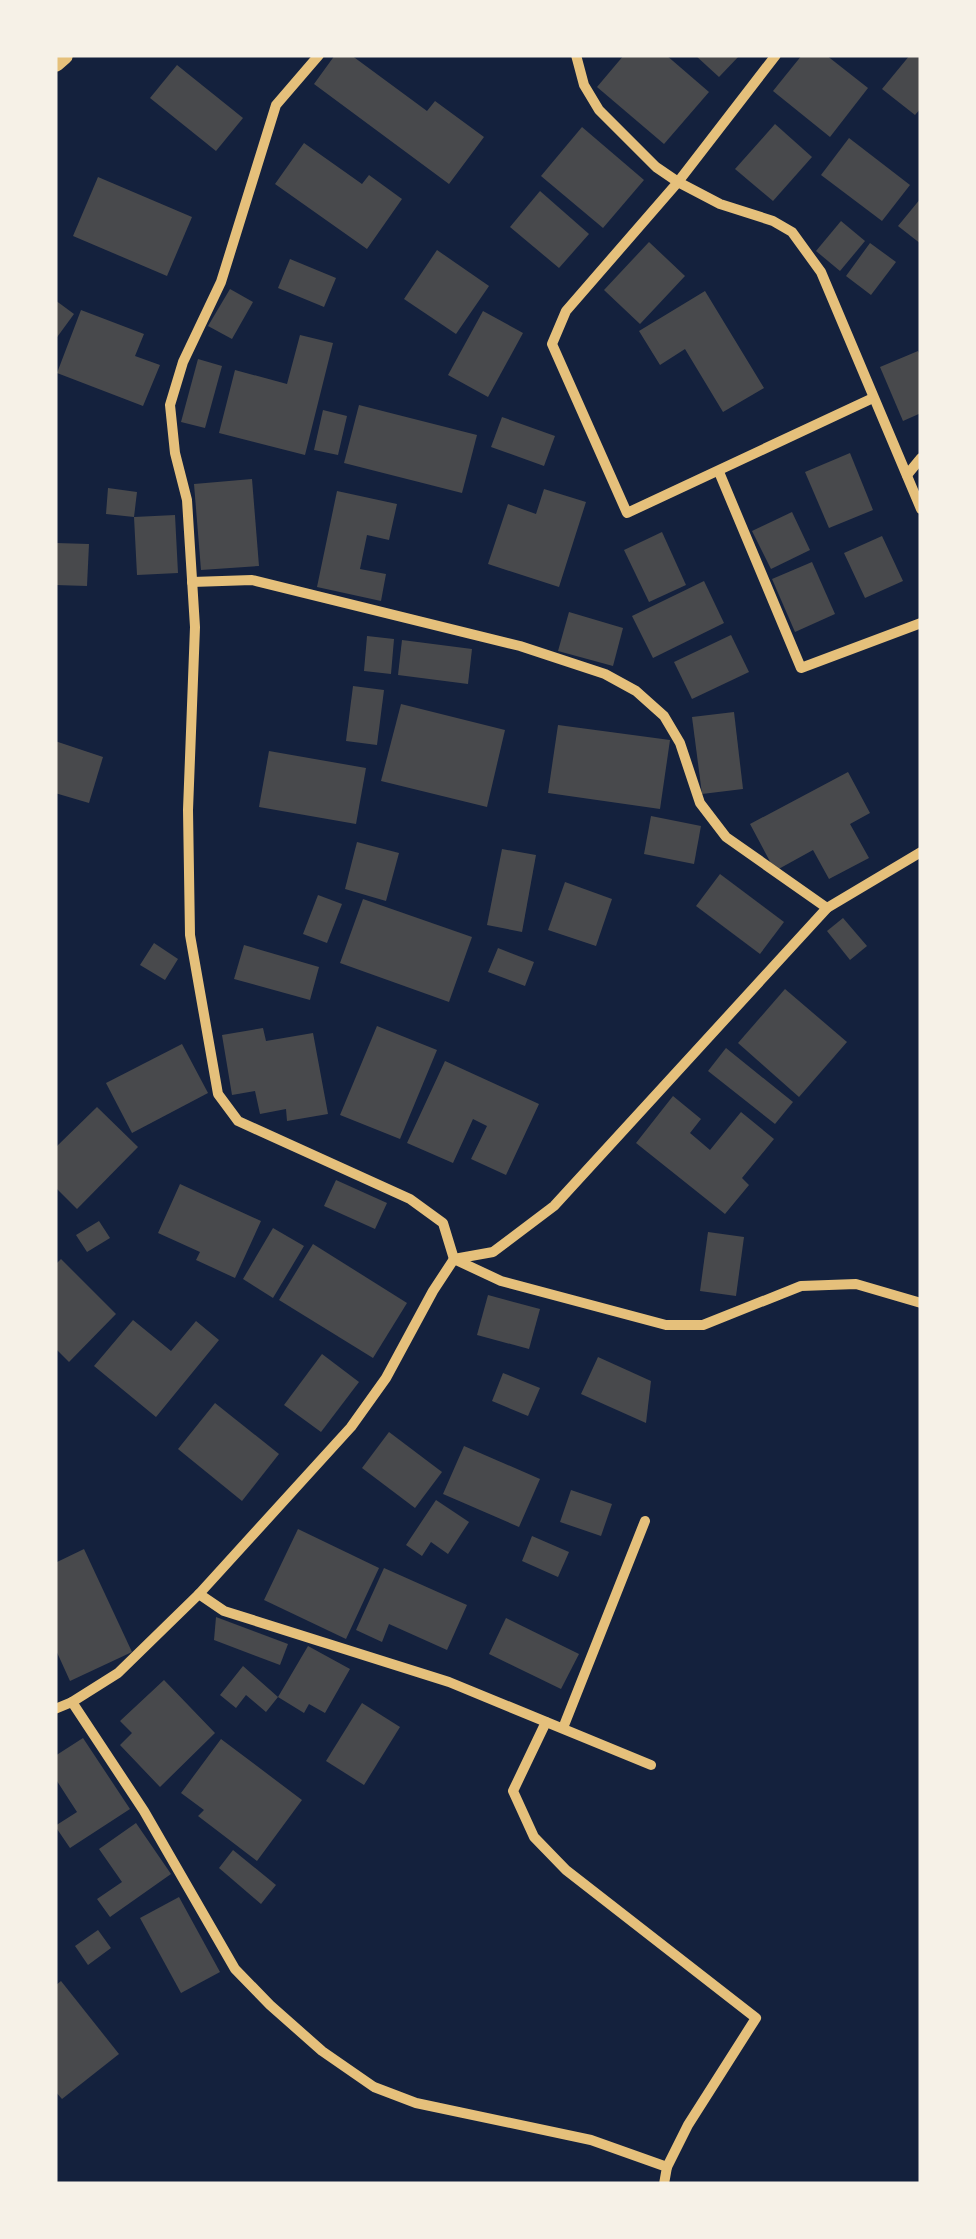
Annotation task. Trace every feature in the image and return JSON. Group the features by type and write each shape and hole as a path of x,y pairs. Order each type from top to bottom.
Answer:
{"main road":[{"path":"55,62 63,55"}],"street":[{"path":"319,55 276,106 221,282 183,362 170,405 175,453 187,500 195,627 188,810 190,935 218,1094 238,1121 410,1199 444,1223 454,1259 501,1281 666,1325 703,1324 801,1286 856,1284 921,1302"},
{"path":"576,55 584,86 599,110 656,167 720,204 773,221 792,232 821,272 921,509"},
{"path":"776,55 678,182 566,311 552,344 627,513 873,398"},
{"path":"907,475 921,458"},
{"path":"720,472 801,668 921,623"},
{"path":"192,582 252,580 520,646 605,674 636,690 664,716 680,743 700,802 726,837 827,908"},
{"path":"55,1709 118,1673 199,1594 352,1427 386,1378 454,1259 494,1252 554,1206 827,908 921,852"},
{"path":"563,1728 645,1521"},
{"path":"199,1594 224,1611 450,1682 651,1765"},
{"path":"72,1702 144,1811 236,1969 322,2052 374,2087 416,2103 591,2140 667,2167"},
{"path":"546,1722 513,1791 534,1838 566,1870 756,2018 688,2126 667,2167 664,2184"}],"building":[{"path":"335,55 351,55 427,111 435,101 484,137 449,184 314,84"},
{"path":"624,55 666,55 709,92 664,144 597,87"},
{"path":"695,55 740,55 719,77"},
{"path":"802,55 826,55 868,88 830,137 773,91"},
{"path":"910,55 921,55 921,108 915,115 882,89"},
{"path":"177,65 243,118 216,151 150,98"},
{"path":"775,124 812,157 773,201 735,169"},
{"path":"582,127 644,180 603,228 541,176"},
{"path":"849,138 910,185 882,221 821,175"},
{"path":"304,143 362,184 369,175 402,199 367,249 275,184"},
{"path":"98,177 192,217 167,276 73,236"},
{"path":"540,191 589,234 559,268 510,227"},
{"path":"921,198 921,244 898,226"},
{"path":"841,221 865,241 840,271 816,251"},
{"path":"649,242 685,276 640,324 604,290"},
{"path":"870,243 896,262 871,295 846,276"},
{"path":"437,250 489,286 456,334 404,299"},
{"path":"290,259 336,278 324,307 278,288"},
{"path":"230,289 253,302 232,339 208,326"},
{"path":"705,291 764,388 723,412 685,349 660,365 639,331"},
{"path":"55,300 74,314 55,340"},
{"path":"81,310 144,334 135,356 160,365 143,406 57,373"},
{"path":"483,311 523,333 488,397 448,375"},
{"path":"300,335 333,343 305,455 219,433 235,370 287,384"},
{"path":"918,351 921,413 903,421 880,367"},
{"path":"198,359 222,366 205,428 181,422"},
{"path":"359,405 477,435 462,493 344,463"},
{"path":"323,410 347,416 338,455 314,450"},
{"path":"502,417 555,436 544,466 491,447"},
{"path":"850,453 873,510 829,528 805,472"},
{"path":"252,479 259,566 201,570 194,484"},
{"path":"108,488 137,492 134,517 106,514"},
{"path":"544,489 586,502 559,587 488,564 508,504 536,514"},
{"path":"337,491 397,504 389,540 367,535 360,569 386,574 381,601 317,587"},
{"path":"792,512 810,550 771,569 752,531"},
{"path":"175,515 178,573 137,575 134,517"},
{"path":"662,532 686,585 649,602 624,550"},
{"path":"882,536 903,581 865,598 844,553"},
{"path":"56,543 89,544 87,586 55,585"},
{"path":"812,562 835,614 795,632 772,579"},
{"path":"704,581 724,623 653,658 632,616"},
{"path":"569,612 623,628 613,666 558,651"},
{"path":"731,635 749,672 692,699 674,662"},
{"path":"367,636 394,639 391,674 364,671"},
{"path":"402,640 472,649 468,684 398,675"},
{"path":"353,686 384,690 377,745 346,741"},
{"path":"401,704 505,730 487,807 381,781"},
{"path":"734,712 743,789 702,794 692,717"},
{"path":"558,725 670,740 660,809 548,793"},
{"path":"55,741 103,757 89,803 55,793"},
{"path":"269,751 366,768 356,824 259,807"},
{"path":"848,772 870,813 850,824 869,858 829,879 813,850 775,871 750,824"},
{"path":"651,816 701,826 694,864 644,854"},
{"path":"357,842 399,853 386,901 345,889"},
{"path":"502,849 536,855 522,932 487,925"},
{"path":"720,874 784,922 760,954 696,906"},
{"path":"565,882 612,899 596,946 548,930"},
{"path":"318,895 342,904 327,943 303,934"},
{"path":"363,899 472,937 449,1002 340,963"},
{"path":"843,918 867,946 850,960 827,931"},
{"path":"154,943 178,959 165,980 140,965"},
{"path":"244,945 319,967 310,1000 234,979"},
{"path":"498,948 534,962 525,986 488,972"},
{"path":"785,989 847,1042 799,1097 738,1043"},
{"path":"377,1026 437,1050 400,1139 340,1115"},
{"path":"263,1028 266,1041 313,1033 328,1114 287,1121 286,1109 260,1114 255,1091 232,1095 222,1035"},
{"path":"182,1044 208,1093 132,1133 106,1083"},
{"path":"726,1048 793,1102 775,1124 708,1071"},
{"path":"445,1061 539,1104 506,1175 471,1159 487,1126 473,1119 453,1163 407,1143"},
{"path":"673,1096 701,1119 690,1133 710,1150 741,1112 774,1139 742,1178 749,1185 725,1214 636,1143"},
{"path":"97,1107 138,1147 77,1209 55,1187 55,1148"},
{"path":"336,1180 387,1203 375,1229 324,1206"},
{"path":"180,1184 261,1221 235,1278 196,1260 200,1252 158,1233"},
{"path":"99,1221 110,1238 87,1252 76,1235"},
{"path":"273,1228 304,1246 273,1298 243,1279"},
{"path":"708,1232 744,1237 736,1296 700,1291"},
{"path":"313,1244 407,1303 373,1358 279,1300"},
{"path":"61,1259 116,1314 69,1362 55,1348 55,1265"},
{"path":"488,1295 540,1309 529,1349 477,1335"},
{"path":"133,1320 171,1351 196,1321 219,1340 156,1417 94,1366"},
{"path":"322,1354 359,1382 321,1432 284,1405"},
{"path":"598,1357 651,1381 646,1423 581,1394"},
{"path":"503,1373 540,1388 528,1416 492,1401"},
{"path":"215,1403 279,1454 242,1501 178,1449"},
{"path":"389,1432 442,1472 415,1508 362,1468"},
{"path":"464,1446 540,1479 519,1527 443,1494"},
{"path":"571,1490 612,1504 601,1536 560,1522"},
{"path":"436,1500 469,1522 448,1554 431,1542 422,1556 406,1545"},
{"path":"298,1529 379,1568 346,1639 264,1600"},
{"path":"532,1536 569,1552 558,1577 522,1561"},
{"path":"84,1549 132,1652 70,1681 55,1648 55,1563"},
{"path":"384,1568 467,1605 447,1650 389,1624 382,1642 356,1630"},
{"path":"216,1617 288,1644 280,1665 214,1640"},
{"path":"506,1618 579,1654 561,1689 489,1654"},
{"path":"308,1646 350,1669 325,1713 309,1704 304,1713 278,1697"},
{"path":"243,1666 278,1697 266,1712 246,1695 236,1708 220,1695"},
{"path":"164,1680 215,1733 160,1787 120,1745 132,1733 120,1721"},
{"path":"362,1703 400,1727 364,1785 326,1761"},
{"path":"83,1738 130,1809 70,1848 55,1826 77,1812 55,1778 55,1756"},
{"path":"221,1739 302,1800 257,1861 198,1816 204,1810 181,1793"},
{"path":"136,1823 171,1874 110,1917 97,1899 122,1882 99,1849"},
{"path":"233,1850 276,1885 261,1904 219,1868"},
{"path":"179,1897 220,1972 181,1993 140,1918"},
{"path":"98,1930 111,1948 88,1965 75,1946"},
{"path":"61,1981 119,2054 62,2099 55,2091 55,1986"}]}
